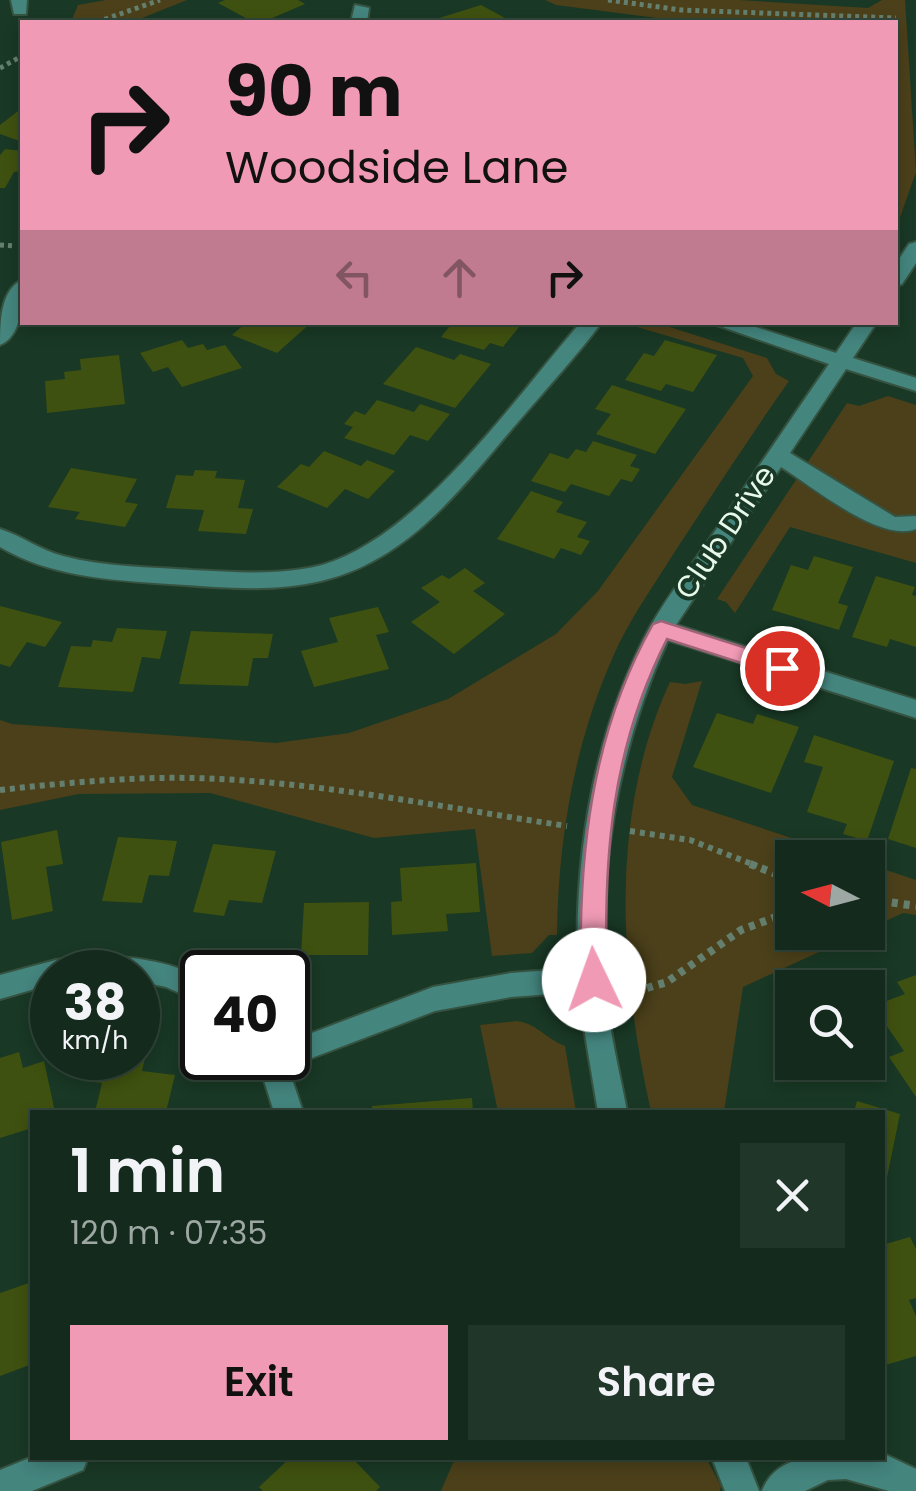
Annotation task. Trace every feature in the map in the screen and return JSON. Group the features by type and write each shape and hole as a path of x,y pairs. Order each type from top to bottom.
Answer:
{"street":[{"path":"898,275 916,248"},
{"path":"10,326 20,293"},
{"path":"0,537 40,558 100,571 242,581 286,579 340,567 393,540 424,516 589,325"},
{"path":"728,325 916,385"},
{"name":"Club Drive","path":"613,1110 598,1039 592,892 608,764 634,682 661,629 864,325"},
{"path":"777,455 889,524 902,526 912,522"},
{"path":"661,629 916,709"},
{"path":"0,986 30,979"},
{"path":"310,1046 433,999 471,990 594,980"},
{"path":"282,1080 288,1110"},
{"path":"0,1488 66,1460"},
{"path":"730,1460 742,1491"},
{"path":"779,1491 802,1472 832,1460 882,1468 916,1490"}],"path":[{"path":"103,20 160,0"},
{"path":"608,0 681,10 896,18"},
{"path":"0,245 16,246"},
{"path":"0,790 118,778 217,778 413,800 567,826"},
{"path":"630,830 690,840 775,873"},
{"path":"885,902 916,906"},
{"path":"647,988 667,982 741,930 775,917"}],"shaded area":[{"path":"106,0 187,0 137,20 72,20 78,5"},
{"path":"545,0 739,0 868,8 882,0 905,0 916,172 898,223 898,20 672,20 556,5"},
{"path":"630,325 663,325 767,358 776,374 789,381 649,591 612,659 588,725 571,794 561,864 557,935 549,935 532,953 492,956 475,829 374,838 210,793 79,794 0,810 0,720 276,743 349,733 448,699 556,634 598,591 753,376 743,358"},
{"path":"888,396 916,405 916,563 790,527 735,613 726,602 717,599 847,403 859,406"},
{"path":"702,681 672,777 692,805 798,840 775,840 775,950 823,950 743,987 724,1110 651,1110 632,1005 626,895 629,840 650,733 670,682"},
{"path":"885,870 916,880 916,915 903,913 885,921"},
{"path":"517,1021 565,1046 576,1110 498,1110 480,1025"},
{"path":"454,1460 707,1460 721,1486 720,1491 441,1491"}],"building":[{"path":"298,0 305,4 268,20 249,20 218,3"},
{"path":"481,5 505,18 501,20 436,19"},
{"path":"20,110 20,141 0,134 0,125"},
{"path":"5,149 20,151 20,171 14,172 5,188 0,188 0,155"},
{"path":"244,325 309,325 277,353 232,335"},
{"path":"451,325 521,325 503,347 490,343 484,350 441,337"},
{"path":"182,340 188,348 203,344 207,350 225,345 242,368 182,387 168,367 153,372 140,353"},
{"path":"665,340 717,355 693,392 666,384 661,391 625,380 644,353 654,356"},
{"path":"416,347 454,360 460,354 491,364 455,408 383,384"},
{"path":"119,355 125,404 47,413 45,381 65,379 64,372 81,370 80,359"},
{"path":"612,385 686,409 655,454 596,434 611,414 595,409"},
{"path":"377,400 414,412 420,404 450,414 428,441 410,435 394,455 344,438 353,427 344,424 355,411 365,415"},
{"path":"593,441 637,455 630,466 640,469 632,482 621,479 609,496 571,484 565,492 531,481 550,453 568,459 576,449 586,452"},
{"path":"324,451 361,466 367,460 395,471 368,499 345,489 327,508 277,487 301,464 309,467"},
{"path":"71,468 137,479 125,502 138,504 125,527 75,519 80,512 48,507"},
{"path":"195,470 217,471 215,478 245,480 238,508 253,509 246,534 198,531 204,510 166,508 176,475 193,476"},
{"path":"531,491 563,502 556,512 587,522 577,537 590,541 581,555 561,548 554,559 497,539"},
{"path":"814,556 853,567 838,603 848,606 839,630 772,610 791,565 808,570"},
{"path":"465,568 485,583 473,591 505,614 454,654 411,622 440,602 421,588 442,575 449,579"},
{"path":"876,576 915,587 912,595 916,596 916,647 890,639 887,647 852,637"},
{"path":"0,606 62,622 45,647 27,642 10,667 0,664"},
{"path":"378,607 389,632 376,635 389,669 314,687 301,651 338,642 329,618"},
{"path":"117,628 167,631 160,659 142,657 133,692 58,687 71,646 91,647 93,640 112,642"},
{"path":"191,631 273,634 268,658 253,658 248,686 179,684"},
{"path":"717,713 753,724 757,714 799,727 771,793 693,767"},
{"path":"814,735 894,761 867,840 843,834 847,824 807,812 823,767 804,762"},
{"path":"911,768 916,769 916,848 888,839"},
{"path":"57,830 63,864 46,867 53,911 12,920 1,842"},
{"path":"118,837 177,841 169,876 149,875 142,903 102,901"},
{"path":"213,844 276,851 262,903 229,900 224,916 193,912"},
{"path":"476,863 480,912 446,914 448,931 392,935 391,902 402,901 400,868"},
{"path":"369,902 368,955 310,955 310,950 301,950 304,903"},
{"path":"916,975 916,1097 889,1057 904,1051 885,1023 885,1002 905,994 897,982"},
{"path":"19,1052 23,1068 30,1066 30,1080 48,1080 55,1110 30,1110 30,1129 0,1138 0,1058"},
{"path":"160,1073 175,1075 166,1110 95,1110 102,1083 83,1081 160,1080"},
{"path":"472,1098 473,1110 372,1110 372,1106"},
{"path":"857,1101 900,1114 885,1187 885,1110 855,1110"},
{"path":"910,1237 916,1249 916,1298 909,1300 916,1316 916,1356 885,1365 885,1244"},
{"path":"30,1283 30,1365 0,1376 0,1293"},
{"path":"288,1460 354,1460 380,1487 376,1491 263,1491 259,1487"}],"route":[{"path":"594,980 592,892 608,764 634,682 661,629 782,668"}]}
